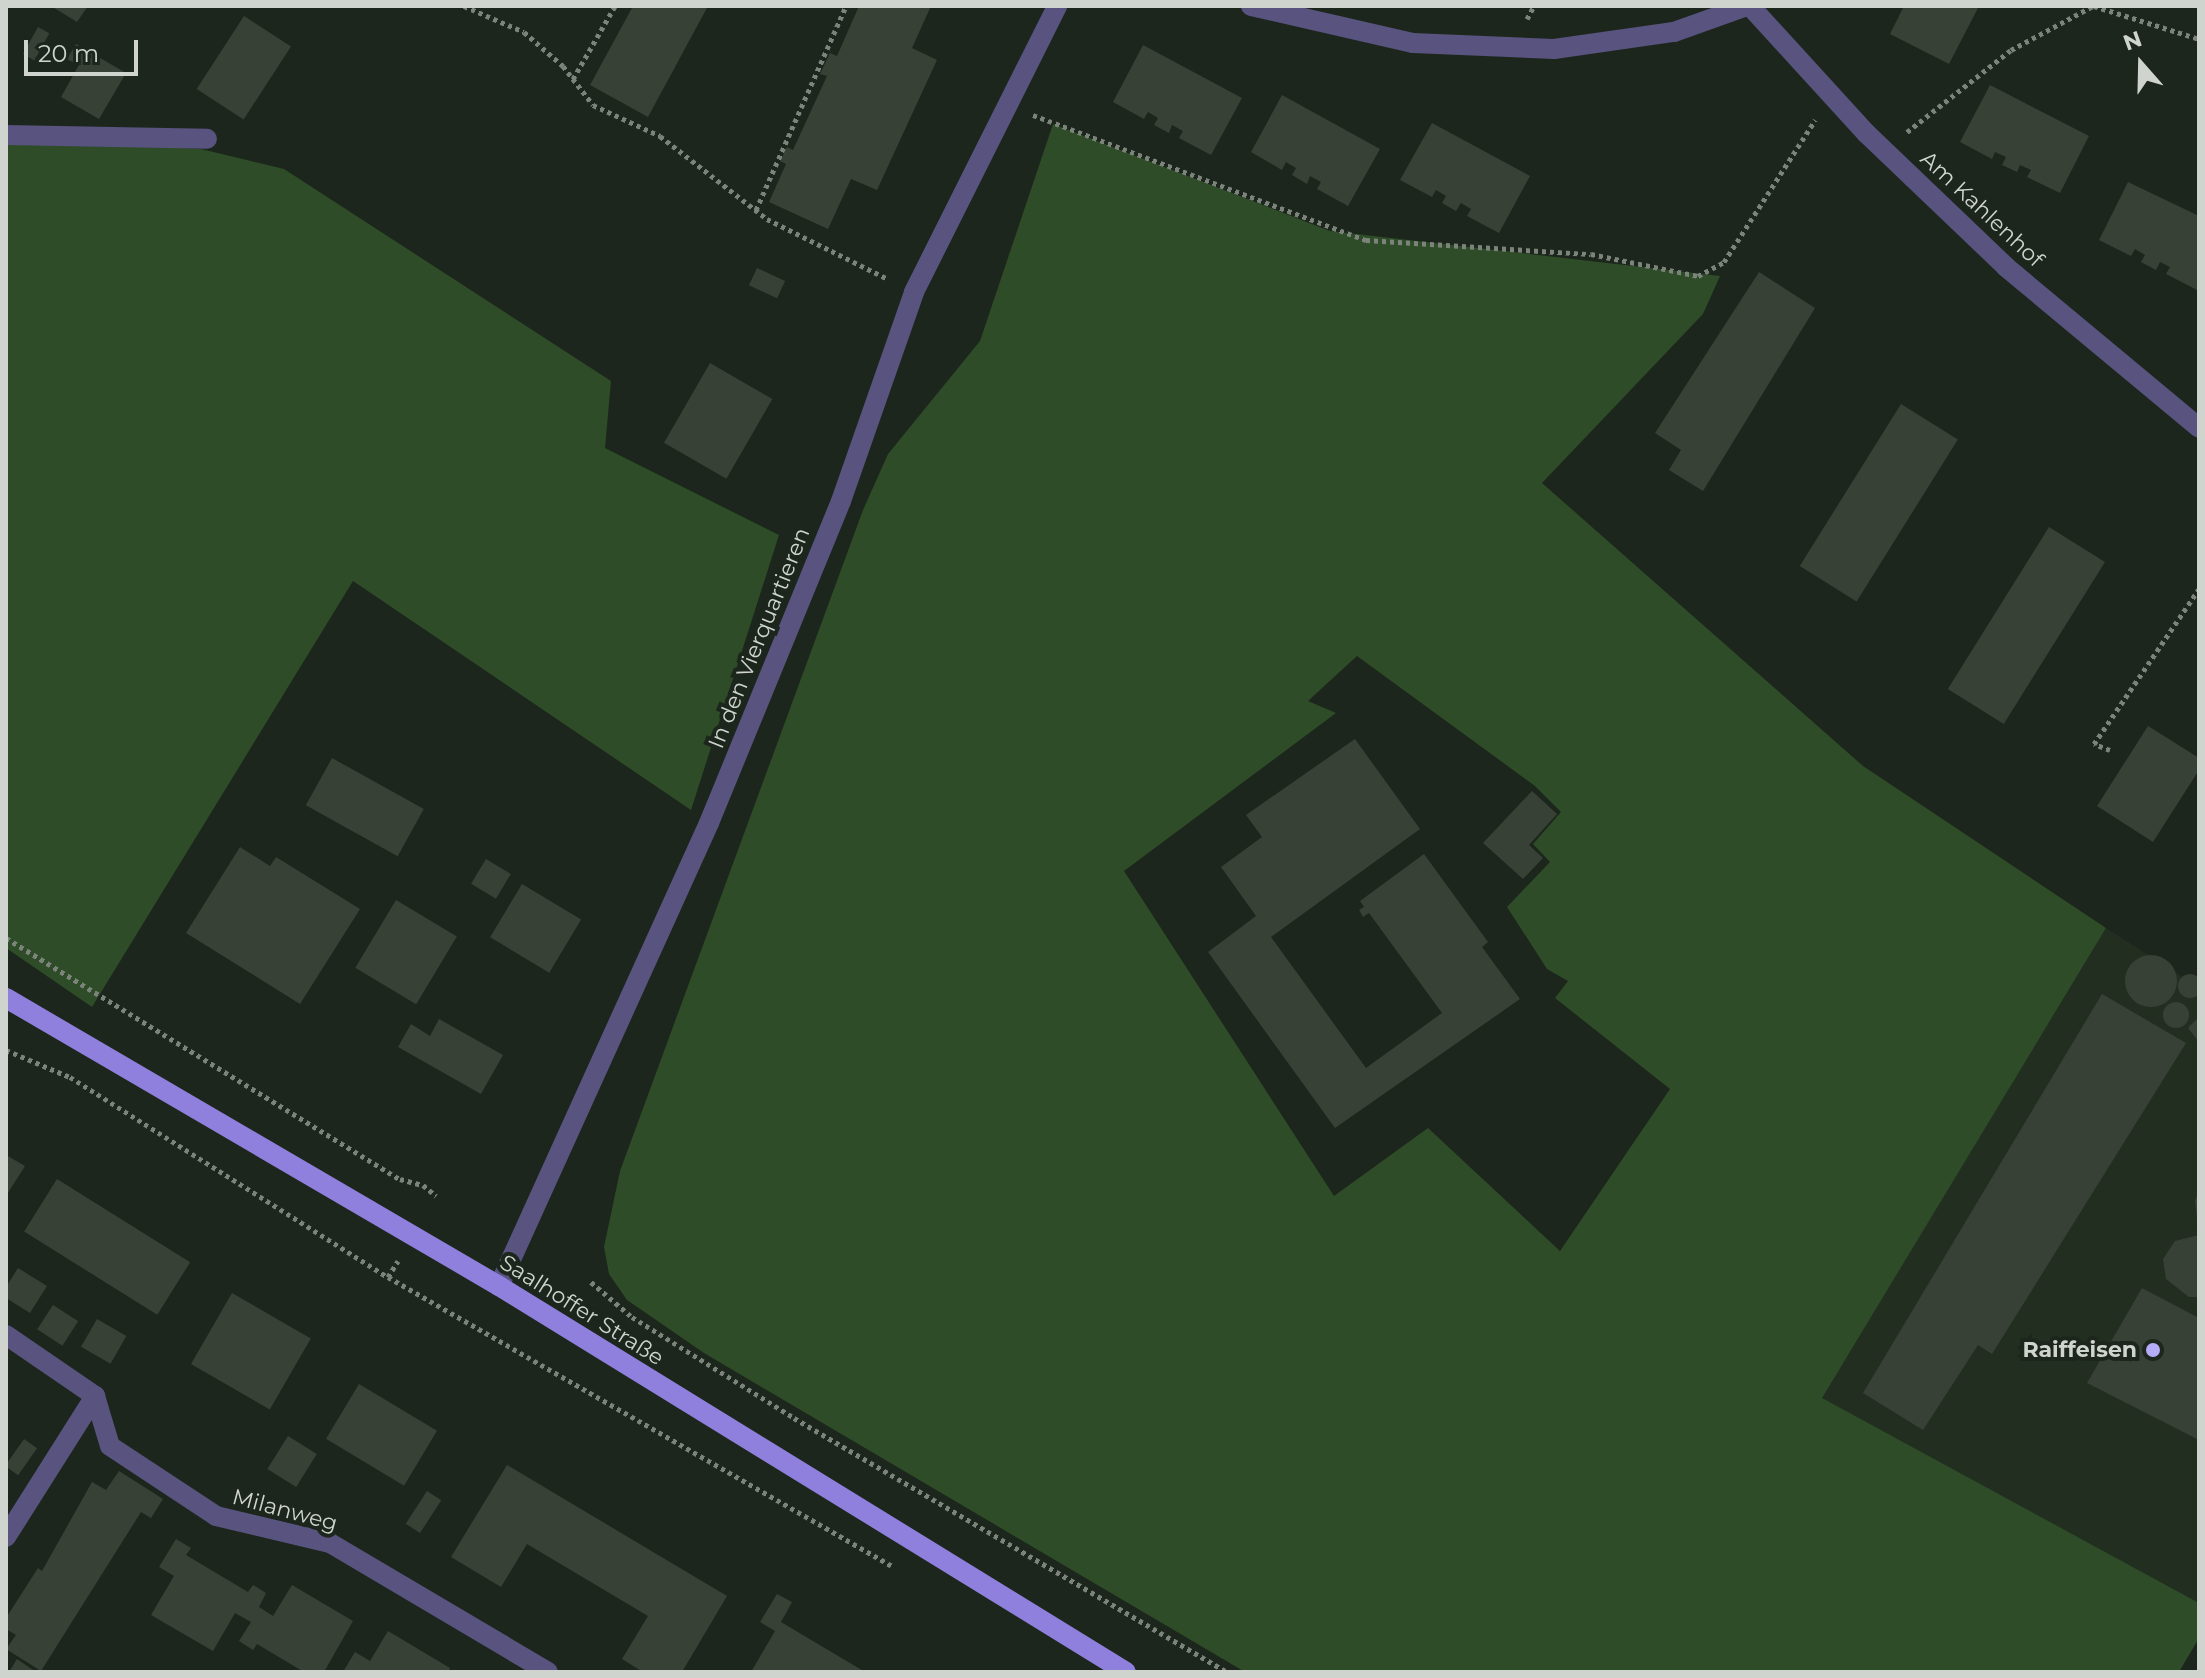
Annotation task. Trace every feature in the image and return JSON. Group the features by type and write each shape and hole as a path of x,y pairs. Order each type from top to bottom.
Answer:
{"main road":[{"name":"Saalhoffer Straße","path":"6,998 499,1286 1126,1672"}],"street":[{"name":"In den Vierquartieren","path":"499,1286 709,823 841,501 914,292 1057,6"},
{"path":"1251,6 1413,43 1554,49 1674,32 1749,6"},
{"name":"Am Kahlenhof","path":"1749,6 1884,149 2006,267 2199,428"},
{"path":"6,135 207,139"},
{"path":"6,1335 95,1396 6,1537"},
{"name":"Milanweg","path":"95,1396 110,1446 216,1516 330,1543 548,1672"}],"path":[{"path":"464,6 524,32 573,79 593,105 660,136 756,210 914,292"},
{"path":"573,79 615,6"},
{"path":"756,210 846,6"},
{"path":"1884,149 2011,50 2093,6 2199,39"},
{"path":"1006,105 1366,240 1591,254 1698,276 1709,274 1724,262 1832,95"},
{"path":"2110,750 2094,744 2199,589"},
{"path":"6,938 436,1196"},
{"path":"6,1050 70,1077 388,1277 897,1569"},
{"path":"388,1277 398,1260"},
{"path":"591,1282 632,1317 794,1418 1227,1672"}],"shaded area":[{"path":"2106,928 2199,987 2199,1603 1821,1398"}],"green space":[{"path":"1053,124 1330,231 1720,276 1703,314 1542,483 1863,766 2106,928 1822,1398 2199,1603 2199,1638 2179,1672 1245,1672 704,1353 627,1300 609,1274 604,1247 620,1171 863,510 888,454 980,341","holes":["1357,656 1535,786 1561,812 1533,844 1550,862 1507,907 1547,969 1568,981 1555,998 1670,1089 1560,1251 1428,1128 1334,1196 1124,871 1336,713 1308,701"]},
{"path":"6,139 201,149 284,169 611,381 605,448 779,535 691,810 353,581 92,1007 6,948"}],"building":[{"path":"51,6 88,6 77,22"},
{"path":"633,6 708,6 648,117 590,85"},
{"path":"859,6 931,6 912,48 937,60 877,190 851,179 828,229 769,202 786,164 780,161 787,147 793,150 827,76 820,74 830,53 837,56"},
{"path":"1904,6 1979,6 1949,64 1890,34"},
{"path":"244,16 291,46 244,119 197,89"},
{"path":"38,27 49,33 34,60 23,54"},
{"path":"76,44 126,73 99,119 61,97 79,65 67,59"},
{"path":"1143,45 1242,98 1211,155 1179,138 1183,131 1172,125 1169,133 1154,125 1158,118 1148,112 1144,119 1113,102"},
{"path":"1990,85 2089,136 2060,193 2027,177 2031,170 2020,165 2017,172 2002,165 2006,157 1995,152 1992,159 1960,142"},
{"path":"1282,95 1380,149 1348,206 1317,189 1321,182 1310,176 1307,184 1292,175 1296,168 1286,162 1282,170 1251,152"},
{"path":"1432,123 1530,176 1499,233 1467,216 1471,209 1461,203 1456,211 1442,203 1446,196 1436,190 1432,197 1400,180"},
{"path":"2128,182 2199,216 2199,291 2166,274 2170,267 2160,262 2156,270 2141,262 2145,255 2135,249 2131,256 2099,240"},
{"path":"757,268 785,281 777,298 749,285"},
{"path":"1759,272 1815,308 1703,491 1669,470 1681,450 1655,433"},
{"path":"710,363 772,399 726,479 664,443"},
{"path":"1901,404 1958,440 1857,601 1800,566"},
{"path":"2049,527 2105,562 2004,724 1948,689"},
{"path":"2148,726 2199,758 2199,770 2153,842 2097,806"},
{"path":"1355,739 1420,829 1271,937 1366,1068 1442,1013 1369,913 1363,917 1359,910 1364,907 1360,901 1424,854 1488,942 1482,947 1520,999 1335,1128 1208,952 1256,916 1221,867 1262,837 1246,815"},
{"path":"332,758 424,809 398,856 306,805"},
{"path":"1532,791 1557,814 1529,845 1543,858 1523,879 1483,843"},
{"path":"240,847 270,866 276,857 360,909 300,1004 186,933"},
{"path":"486,859 511,874 496,899 471,884"},
{"path":"522,884 581,920 549,973 490,937"},
{"path":"396,900 457,937 416,1004 355,968"},
{"path":"2151,955 2170,962 2177,981 2170,1000 2151,1007 2132,1000 2125,981 2132,962"},
{"path":"2190,974 2198,978 2202,986 2198,994 2190,998 2182,994 2178,986 2182,978"},
{"path":"2102,994 2186,1043 1992,1354 1978,1345 1923,1430 1863,1393"},
{"path":"2176,1002 2185,1006 2189,1015 2185,1024 2176,1028 2167,1024 2163,1015 2167,1006"},
{"path":"2199,1017 2199,1042 2188,1028"},
{"path":"439,1019 503,1055 481,1094 398,1047 411,1024 430,1036"},
{"path":"6,1155 25,1166 6,1196"},
{"path":"57,1179 190,1262 157,1315 24,1232"},
{"path":"2199,1190 2199,1225 2198,1225 2195,1201"},
{"path":"2199,1235 2199,1297 2189,1297 2166,1279 2163,1259 2175,1241"},
{"path":"18,1268 47,1286 30,1313 6,1298 6,1287"},
{"name":"Raiffeisen","path":"2142,1288 2199,1318 2199,1440 2087,1383"},
{"path":"232,1293 311,1338 270,1410 191,1364"},
{"path":"53,1305 78,1321 62,1346 37,1329"},
{"path":"97,1319 126,1336 110,1364 81,1347"},
{"path":"359,1384 437,1431 404,1486 326,1439"},
{"path":"288,1436 317,1454 296,1487 267,1469"},
{"path":"24,1439 37,1448 18,1475 6,1465"},
{"path":"507,1465 727,1596 682,1672 643,1672 622,1659 648,1616 527,1544 501,1587 451,1557"},
{"path":"119,1471 163,1499 151,1518 141,1512 41,1671 6,1649 16,1635 6,1629 6,1618 38,1568 42,1571 92,1482 106,1490"},
{"path":"427,1491 441,1500 420,1533 406,1524"},
{"path":"176,1539 191,1548 186,1555 248,1592 253,1585 266,1593 259,1607 273,1616 292,1585 353,1621 324,1672 304,1672 257,1644 253,1650 239,1641 251,1622 235,1613 213,1651 151,1615 174,1576 159,1567"},
{"path":"777,1594 792,1602 781,1622 865,1672 751,1672 775,1631 760,1622"},
{"path":"388,1631 450,1668 448,1672 343,1672 355,1652 370,1661"},
{"path":"17,1659 36,1672 9,1672"}],"place":[{"name":"Raiffeisen","path":"2153,1350"}]}
